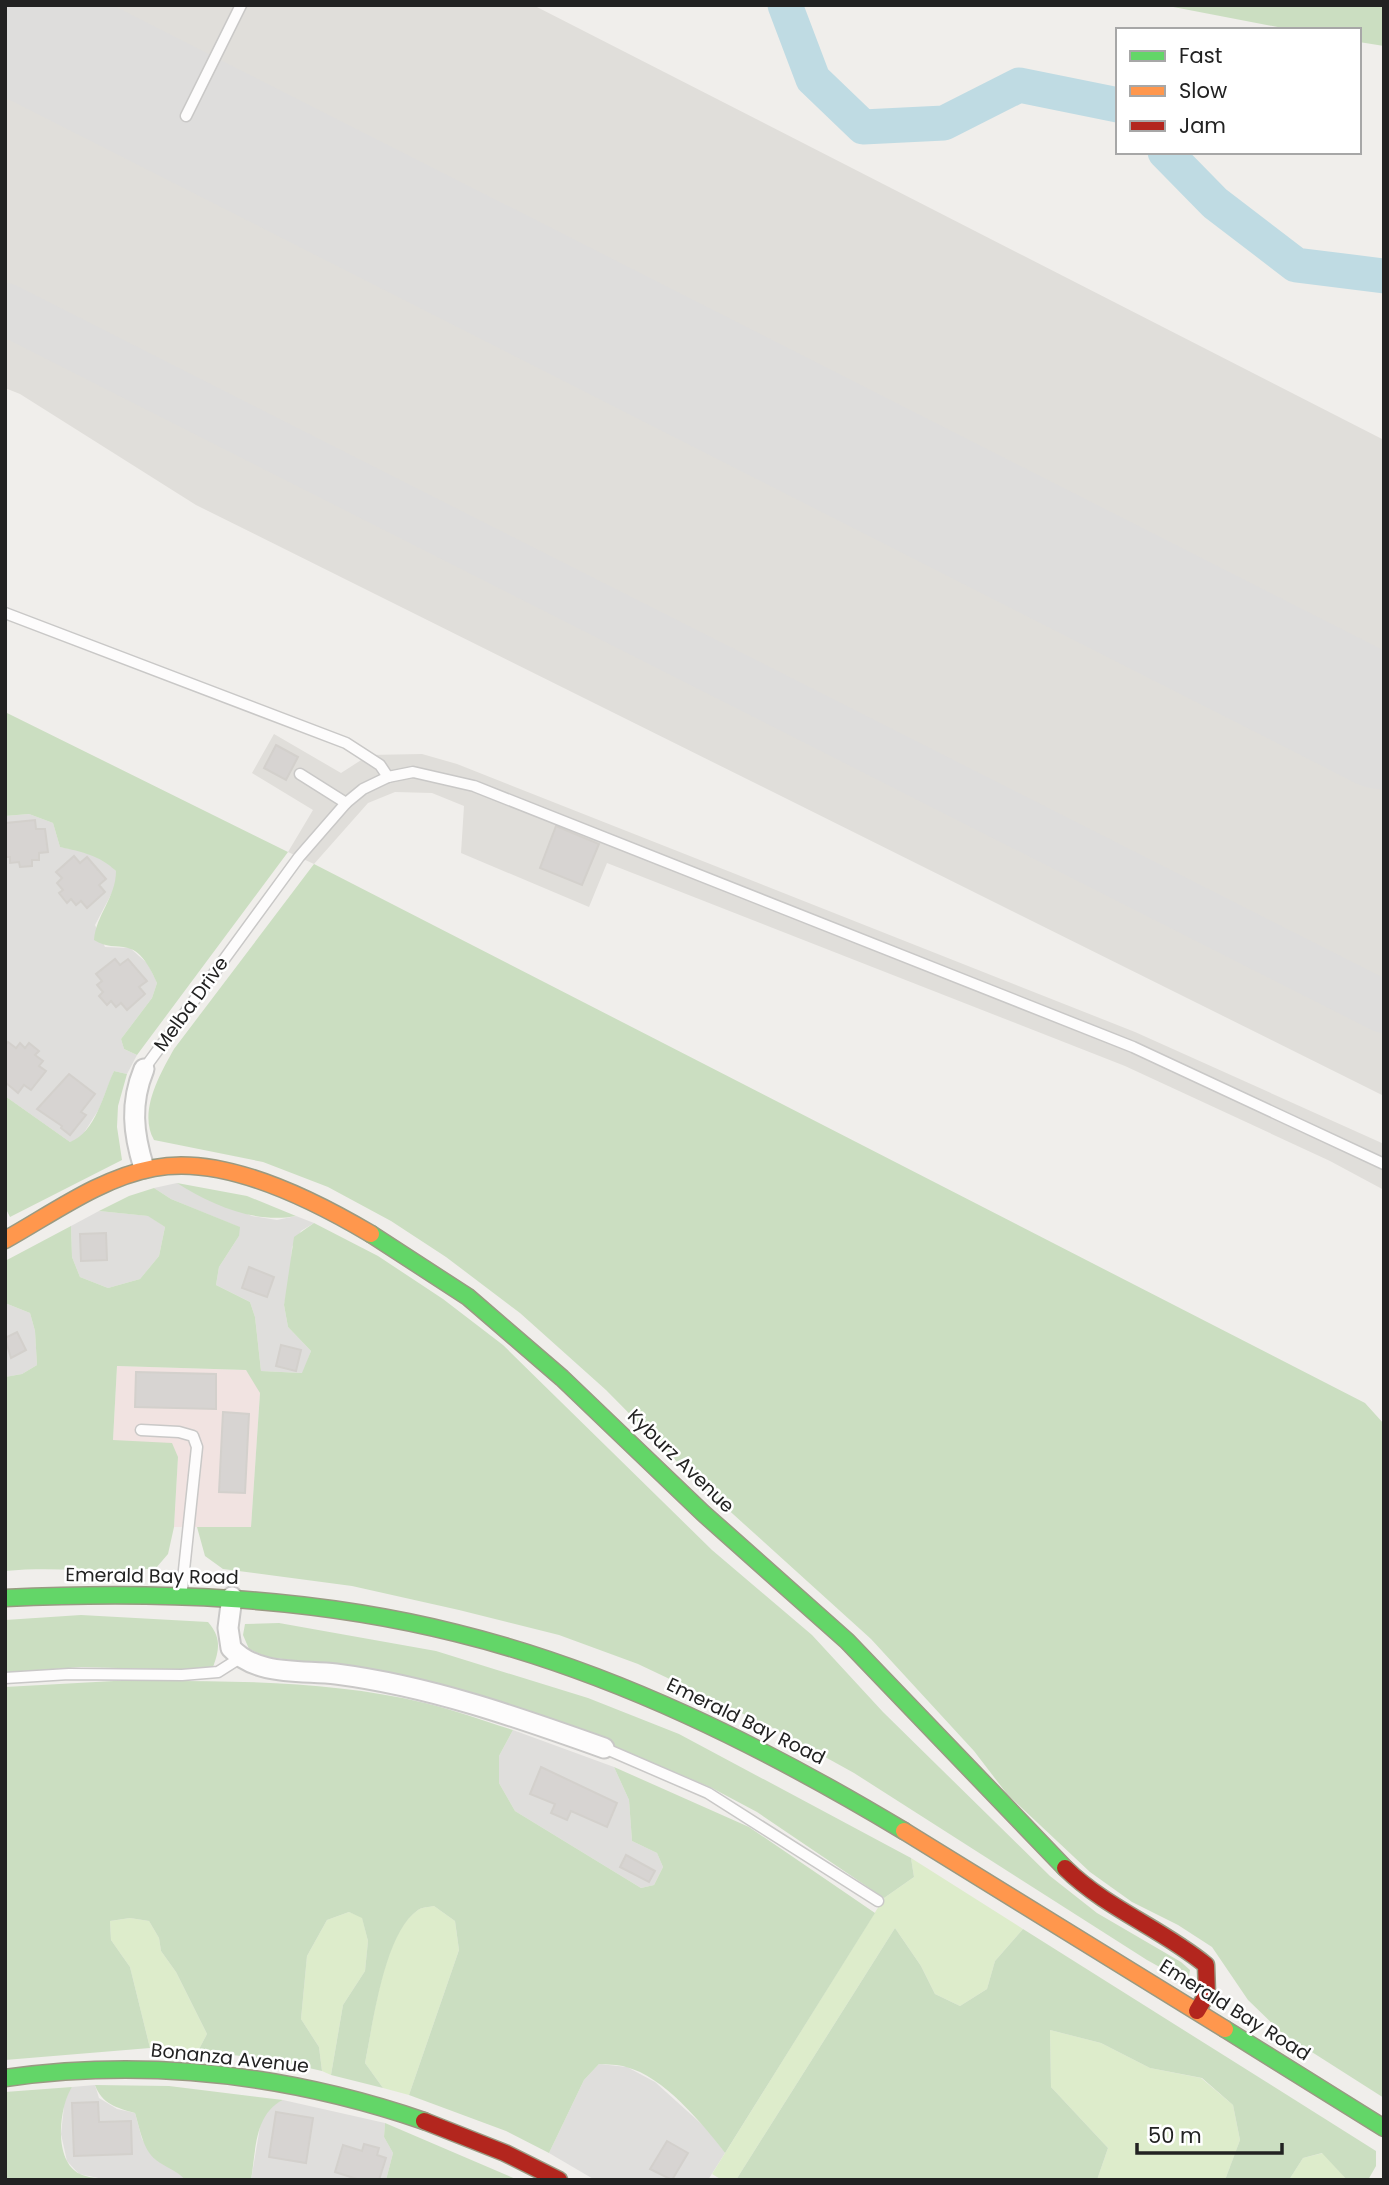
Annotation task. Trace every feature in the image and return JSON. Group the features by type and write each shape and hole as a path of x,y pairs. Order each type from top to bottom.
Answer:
{"main road":[{"name":"Kyburz Avenue","path":"5,1240 144,1168 177,1165 203,1167 227,1171 271,1185 369,1230 453,1283 502,1321 717,1525 827,1621 1086,1888 1106,1904 1193,1953 1206,1965 1207,1994 1197,2011"},
{"name":"Emerald Bay Road","path":"5,1598 182,1593 347,1611 459,1634 582,1671 664,1703 811,1776 1384,2128"},
{"name":"Bonanza Avenue","path":"5,2078 94,2068 155,2069 270,2079 327,2091 394,2110 497,2149 559,2180"}],"street":[{"name":"Melba Drive","path":"144,1069 135,1090 133,1113 136,1143 144,1168"},
{"path":"232,1597 228,1628 231,1648 240,1658 254,1666 411,1687 480,1705 604,1748"}],"lane":[{"path":"186,116 242,5"},
{"path":"5,613 346,743 380,765 388,777 413,772 474,786 1133,1047 1384,1164"},
{"path":"300,774 346,803"},
{"name":"Melba Drive","path":"144,1069 299,857 346,803 363,789 388,777"},
{"path":"141,1430 179,1432 193,1436 197,1447 182,1593"},
{"path":"5,1678 69,1674 183,1675 218,1672 240,1658"},
{"path":"604,1748 708,1793 878,1901"}],"shaded area":[{"path":"5,5 533,5 1384,440 1384,1096 196,505 20,394 5,388"},
{"path":"274,734 341,773 369,755 422,754 457,764 1135,1032 1384,1144 1384,1190 1330,1161 1125,1066 607,863 589,907 461,853 464,806 432,793 395,792 368,803 314,864 288,852 313,810 252,773"},
{"path":"29,814 53,823 60,847 79,850 104,860 116,871 116,885 95,925 105,947 130,948 148,964 157,983 152,998 121,1039 124,1049 137,1055 127,1074 114,1071 99,1109 80,1139 70,1142 5,1096 5,816"},
{"path":"177,1183 252,1216 277,1220 296,1216 314,1223 301,1231 292,1247 290,1278 284,1305 288,1327 311,1351 303,1373 261,1371 255,1317 250,1302 216,1285 219,1267 239,1236 239,1227 171,1199 154,1188"},
{"path":"99,1211 149,1216 165,1227 159,1256 140,1279 108,1288 80,1277 72,1257 71,1226"},
{"path":"5,1303 30,1313 35,1331 37,1365 22,1374 5,1377"},
{"path":"117,1366 246,1370 254,1379 260,1393 251,1527 174,1527 178,1457 113,1440"},
{"path":"513,1730 614,1767 629,1800 632,1841 657,1853 663,1867 654,1885 641,1888 515,1811 499,1783 499,1756"},
{"path":"599,2064 627,2067 655,2082 707,2129 725,2153 708,2180 595,2180 549,2153 584,2080"},
{"path":"95,2085 99,2098 117,2109 135,2113 142,2139 155,2159 180,2173 185,2180 108,2180 79,2174 67,2161 61,2134 65,2097 72,2087"},
{"path":"283,2100 385,2123 384,2137 393,2153 386,2180 251,2180 261,2121 270,2106"}],"green space":[{"path":"1163,5 1384,5 1384,46 1361,42 1361,28 1283,28"},
{"path":"5,712 288,852 137,1055 124,1049 121,1039 152,998 157,983 138,953 94,940 98,922 113,889 116,871 97,858 60,847 53,823 29,814 5,816"},
{"path":"314,864 1365,1403 1384,1424 1384,2098 1282,2033 1248,2000 1212,1947 1178,1925 1132,1902 1090,1872 1007,1794 974,1751 871,1639 691,1476 606,1390 520,1313 446,1257 391,1221 328,1187 263,1162 154,1140 148,1117 150,1105 157,1081 174,1049"},
{"path":"114,1071 127,1074 118,1106 117,1127 122,1160 10,1217 5,1207 5,1096 70,1142 79,1137 92,1121"},
{"path":"177,1183 247,1196 296,1216 265,1217 234,1211 204,1199"},
{"path":"154,1188 171,1199 240,1227 239,1236 219,1267 216,1285 250,1302 255,1317 261,1371 302,1373 311,1351 288,1327 284,1305 294,1237 314,1223 378,1256 443,1299 503,1345 712,1550 812,1635 883,1712 1050,1876 1097,1913 1181,1962 1190,1970 1189,1976 1183,1980 1147,1960 854,1773 771,1727 638,1664 559,1635 459,1610 352,1586 223,1569 205,1556 197,1527 251,1527 260,1393 246,1370 117,1366 113,1440 172,1443 178,1457 174,1527 168,1554 156,1568 5,1571 5,1377 22,1374 37,1365 35,1331 30,1313 5,1303 5,1261 71,1226 72,1257 80,1277 108,1288 140,1279 159,1256 165,1227 148,1216 99,1211 129,1196"},
{"path":"81,1615 208,1622 218,1643 213,1667 191,1670 81,1667 5,1673 5,1620"},
{"path":"279,1623 436,1651 588,1698 679,1734 911,1858 914,1877 884,1898 757,1812 710,1787 546,1718 470,1692 388,1672 267,1657 249,1649 243,1635 245,1624"},
{"path":"114,1681 310,1685 387,1695 458,1712 513,1730 499,1756 499,1783 515,1811 641,1888 654,1885 663,1867 657,1853 632,1841 629,1800 614,1767 749,1827 875,1913 725,2153 694,2115 668,2091 640,2072 620,2065 599,2064 584,2080 549,2153 506,2131 409,2095 459,1950 455,1921 434,1906 420,1909 406,1922 388,1958 365,2063 383,2088 331,2075 343,2005 365,1971 368,1941 362,1918 349,1912 327,1920 307,1956 301,2019 319,2047 322,2071 274,2060 198,2051 207,2034 176,1972 161,1951 159,1938 149,1921 130,1918 110,1921 111,1940 130,1967 150,2048 5,2060 5,1687"},
{"path":"911,1858 1023,1929 995,1961 987,1989 960,2006 935,1994 921,1966 895,1928 736,2180 722,2180 712,2174 884,1898 914,1877"},
{"path":"434,1906 455,1921 459,1950 409,2095 383,2088 365,2063 381,1980 396,1938 418,1910"},
{"path":"349,1912 362,1917 368,1941 365,1971 343,2005 331,2075 322,2071 319,2047 301,2019 307,1956 327,1920"},
{"path":"130,1918 149,1921 159,1938 161,1951 176,1972 207,2034 198,2051 150,2048 130,1967 111,1940 110,1921"},
{"path":"895,1928 921,1966 935,1994 960,2006 987,1989 995,1961 1023,1929 1376,2151 1376,2166 1368,2180 1347,2180 1322,2153 1303,2158 1289,2180 1225,2180 1240,2140 1233,2105 1202,2078 1150,2068 1101,2043 1050,2030 1051,2087 1108,2148 1097,2180 736,2180"},
{"path":"1050,2030 1101,2043 1150,2068 1201,2078 1233,2105 1240,2140 1225,2180 1097,2180 1108,2148 1051,2087"},
{"path":"95,2085 169,2086 283,2100 266,2114 261,2124 251,2180 185,2180 148,2151 135,2113 106,2101"},
{"path":"72,2087 62,2120 62,2146 66,2158 71,2167 80,2174 108,2180 5,2180 5,2092"},
{"path":"385,2123 518,2180 386,2180 393,2153 384,2137"},
{"path":"1323,2153 1347,2180 1289,2180 1303,2158"}],"building":[{"path":"276,745 298,757 286,780 264,768"},
{"path":"35,820 36,829 45,829 48,852 39,853 39,860 32,860 32,866 20,867 19,862 10,863 10,857 5,857 6,823"},
{"path":"556,826 599,844 582,885 540,868"},
{"path":"74,856 80,863 87,857 106,879 99,885 105,892 87,908 81,901 76,905 71,899 67,903 59,893 63,890 57,883 62,878 56,872"},
{"path":"115,959 120,965 128,959 147,981 139,987 145,994 127,1010 121,1003 116,1007 111,1001 107,1005 99,996 103,992 97,985 102,981 96,974"},
{"path":"8,1042 16,1048 20,1043 25,1048 29,1043 39,1051 35,1055 43,1061 39,1066 46,1071 31,1090 24,1085 18,1093 5,1082 5,1046"},
{"path":"69,1074 95,1094 81,1112 86,1115 70,1135 62,1126 37,1109"},
{"path":"106,1233 107,1260 81,1261 80,1234"},
{"path":"249,1267 274,1277 267,1297 242,1288"},
{"path":"17,1332 26,1350 11,1358 5,1338"},
{"path":"281,1345 301,1350 296,1371 276,1366"},
{"path":"136,1372 216,1374 216,1409 135,1407"},
{"path":"223,1412 249,1414 245,1493 219,1492"},
{"path":"541,1767 617,1803 607,1827 571,1811 567,1820 551,1813 555,1804 530,1794"},
{"path":"626,1855 655,1871 649,1882 620,1867"},
{"path":"98,2102 99,2122 131,2121 132,2154 74,2156 72,2103"},
{"path":"276,2112 313,2118 306,2163 269,2157"},
{"path":"667,2141 688,2153 672,2180 650,2169"},
{"path":"364,2144 379,2148 377,2155 386,2158 379,2180 360,2180 335,2172 343,2145 362,2151"}],"waterway":[{"path":"785,5 813,79 863,127 944,123 1019,85 1116,105"},
{"path":"1167,154 1215,203 1296,265 1384,276"}],"taxiway":[{"path":"5,309 1384,1007"}],"runway":[{"path":"5,24 1384,724"}],"traffic: fast":[{"path":"371,1234 468,1297 562,1378 703,1513 847,1641 1065,1868"},
{"path":"5,1598 119,1595 232,1599 344,1611 456,1633 573,1669 687,1715 797,1770 904,1831"},
{"path":"1225,2029 1384,2128"},
{"path":"5,2078 112,2070 217,2074 321,2092 424,2121"}],"traffic: slow":[{"path":"5,1240 96,1188 134,1173 181,1165 209,1167 266,1183 322,1207 371,1234"},
{"path":"904,1831 1225,2029"}],"traffic: jam":[{"path":"1065,1868 1098,1895 1206,1965 1207,1994 1197,2011"},
{"path":"424,2121 505,2153 559,2180"}]}
